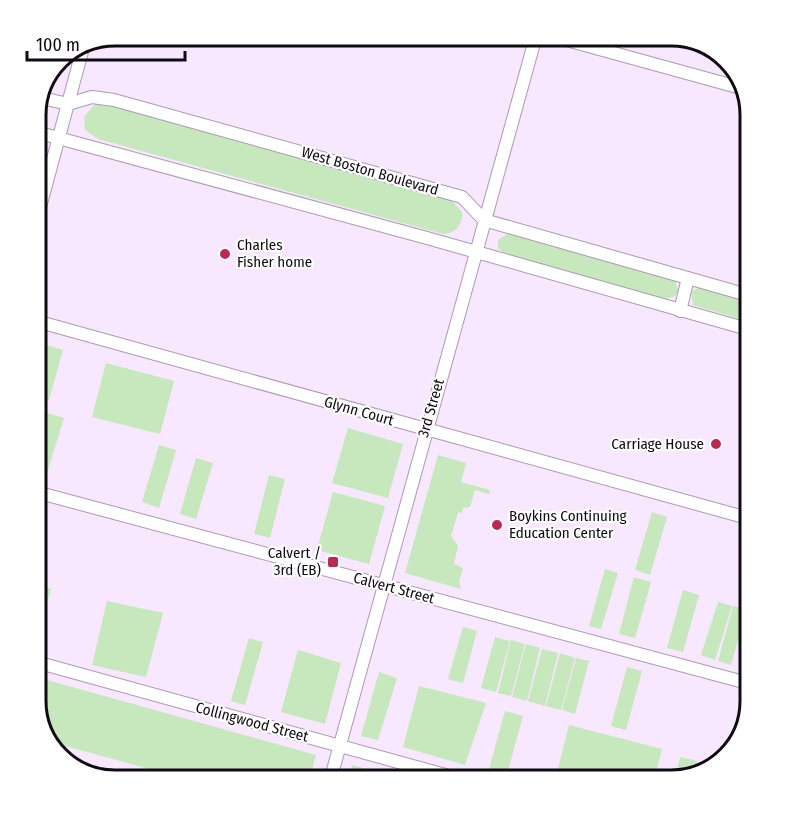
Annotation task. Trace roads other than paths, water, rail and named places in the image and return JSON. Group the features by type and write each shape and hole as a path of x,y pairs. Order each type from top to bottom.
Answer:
{"street":[{"name":"3rd Street","path":"333,770 382,584 533,47"},
{"path":"592,47 733,85"},
{"path":"47,182 81,56"},
{"name":"West Boston Boulevard","path":"49,100 68,104 92,97 114,100 462,197 484,220"},
{"path":"47,135 740,327"},
{"path":"484,220 740,293"},
{"path":"680,310 688,278"},
{"name":"Glynn Court","path":"47,324 740,516"},
{"name":"Calvert Street","path":"46,495 740,681"},
{"name":"Collingwood Street","path":"46,665 427,770"}],"place":[{"name":"Charles Fisher home","path":"225,254"},
{"name":"Carriage House","path":"716,444"},
{"name":"Boykins Continuing Education Center","path":"497,525"},
{"name":"Calvert / 3rd (EB)","path":"333,562"}]}
